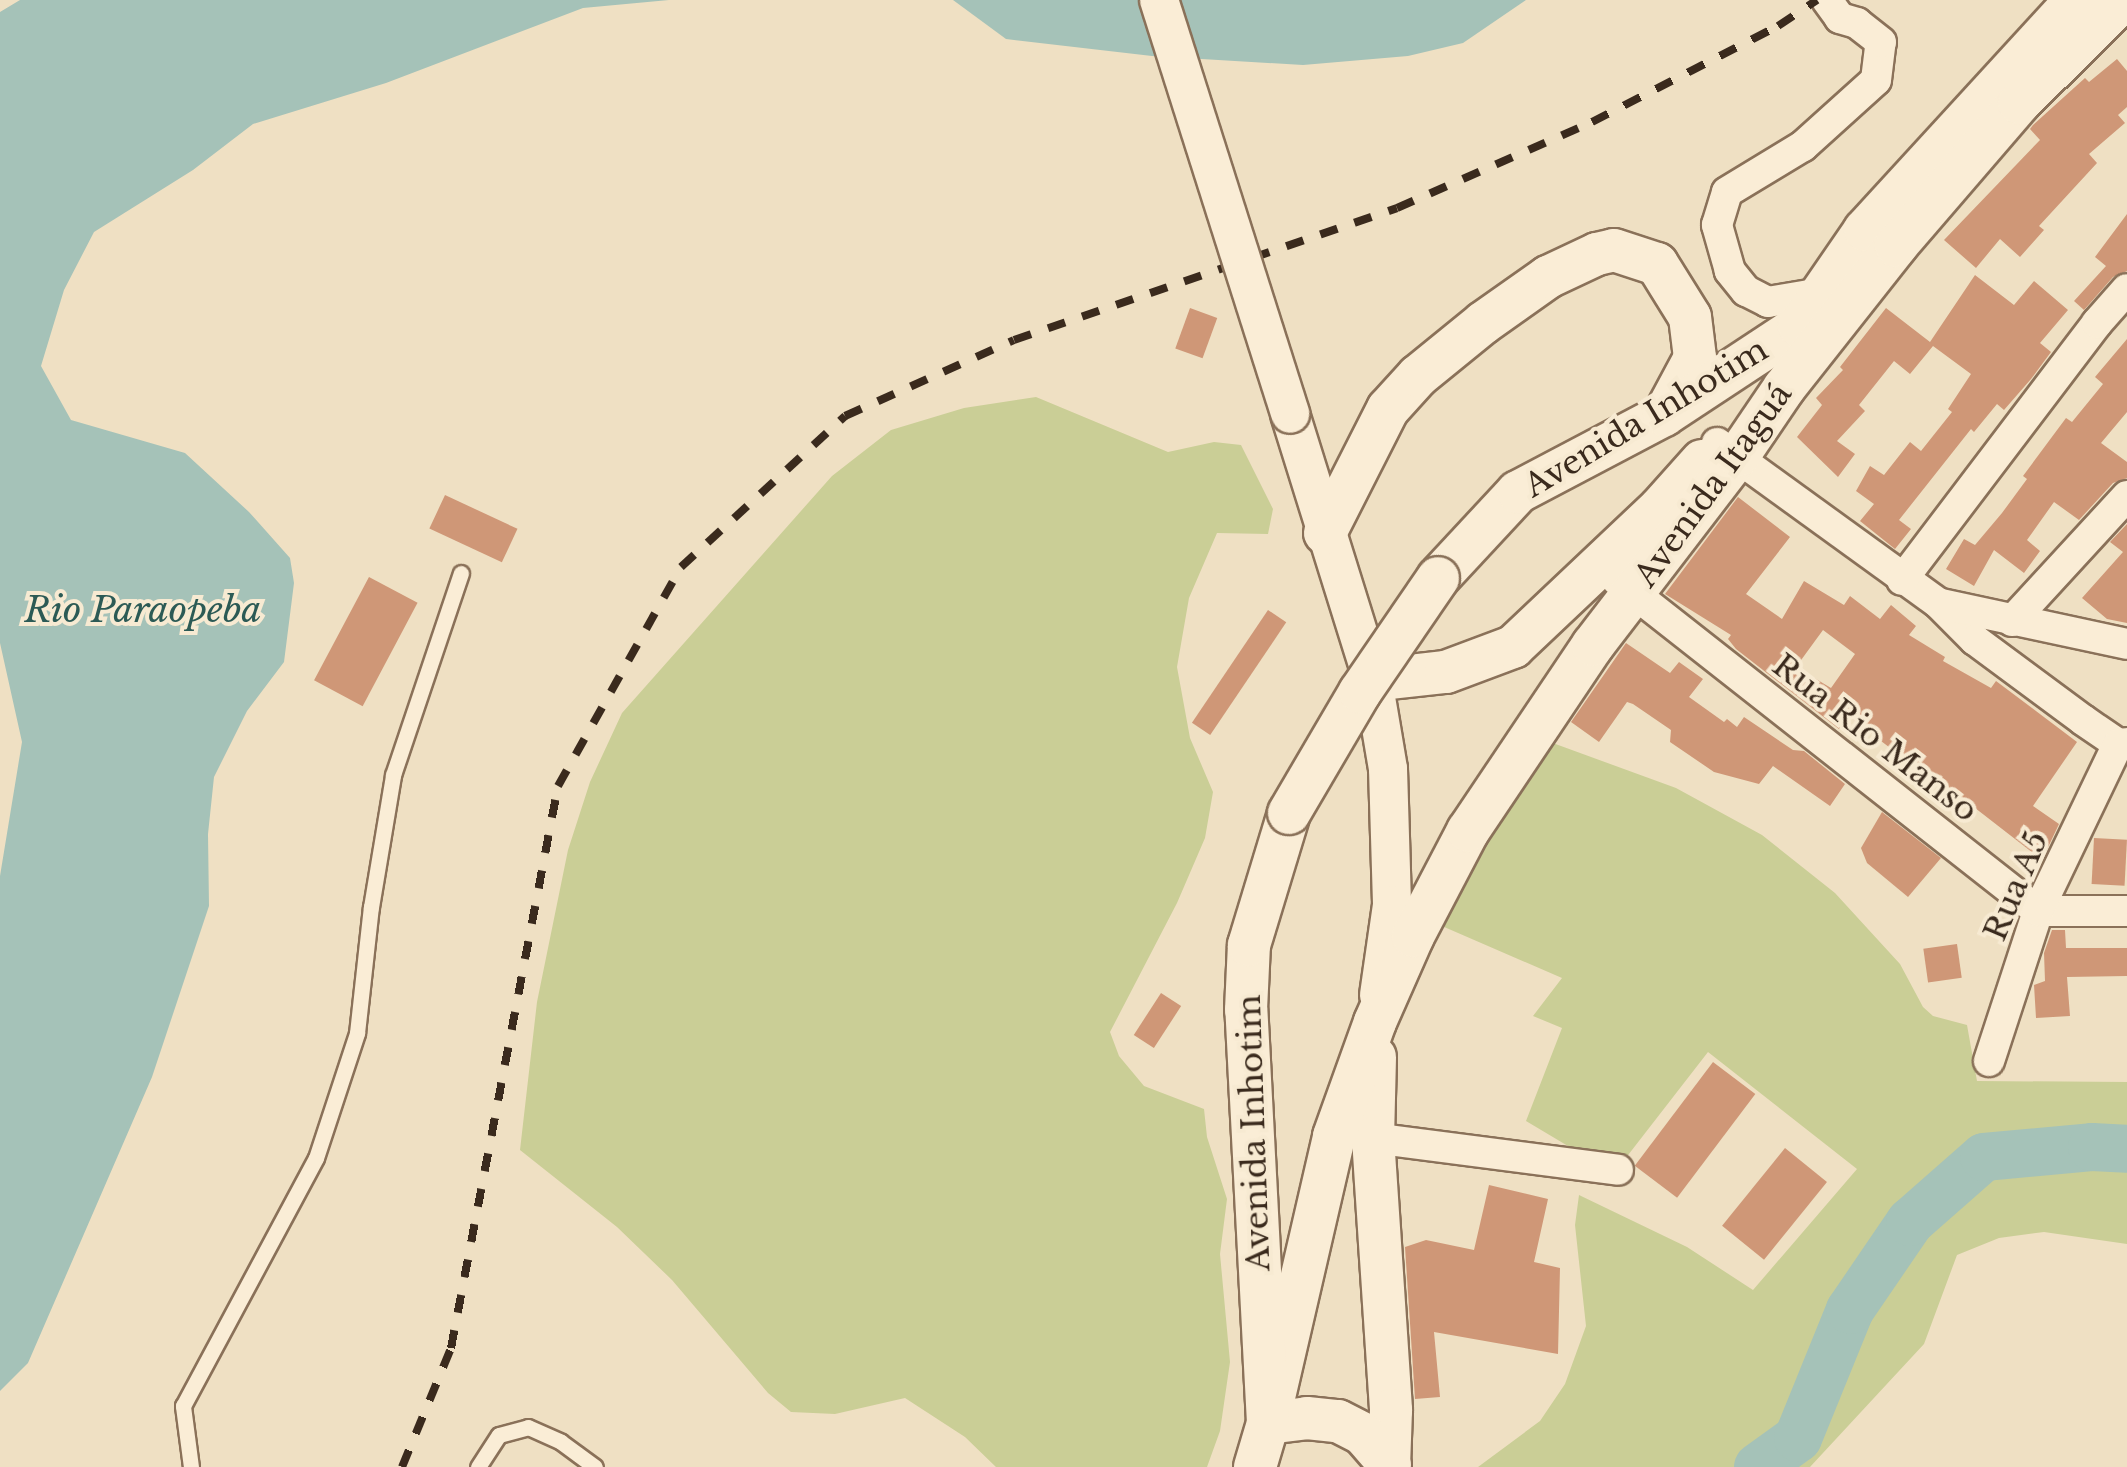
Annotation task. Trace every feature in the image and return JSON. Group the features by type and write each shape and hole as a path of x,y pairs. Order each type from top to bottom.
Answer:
{"main road":[{"name":"Avenida Inhotim","path":"1254,1467 1268,1423 1247,994 1249,945 1289,813 1360,692 1438,578 1518,492 1664,415 1810,310 1865,230 2076,0"},
{"name":"Avenida Itaguá","path":"1268,1423 1334,1136 1375,1022 1412,936 1468,831 1728,450 1784,388 1908,232 2019,103 2123,0"},
{"path":"1325,532 1388,409 1418,376 1482,322 1548,277 1597,254 1614,250 1657,264 1690,317 1695,358 1664,415"},
{"path":"1374,680 1446,672 1513,647 1660,508 1728,450 1810,310"},
{"path":"1513,647 1563,689"},
{"path":"1375,1022 1373,1138 1391,1410 1389,1466"},
{"path":"1268,1423 1308,1418 1338,1421 1363,1434 1389,1466"}],"street":[{"path":"1159,0 1374,680 1388,769 1393,836 1392,905 1375,1022"},
{"path":"1810,310 1768,302 1746,291 1730,272 1717,224 1727,192 1803,146 1876,80 1881,42 1857,24 1840,18 1826,0"},
{"path":"1902,580 2127,289"},
{"path":"1728,450 1938,604 1988,650 2123,743"},
{"path":"2012,621 2127,496"},
{"name":"Rua Rio Manso","path":"1601,564 1632,595 1883,785 2038,911"},
{"path":"1938,604 2127,644"},
{"name":"Rua A5","path":"1990,1061 2038,911 2123,743"},
{"path":"2038,911 2127,911"},
{"path":"1373,1138 1618,1170"}],"lane":[{"path":"190,1467 183,1406 316,1158 357,1033 371,908 393,775 462,573"},
{"path":"478,1467 499,1435 528,1427 561,1442 595,1467"}],"green space":[{"path":"1036,397 1168,452 1214,442 1241,445 1273,509 1268,534 1217,533 1189,598 1177,667 1190,738 1213,792 1205,838 1177,903 1110,1032 1119,1056 1144,1086 1204,1109 1207,1137 1227,1199 1220,1254 1230,1362 1220,1431 1207,1467 996,1467 965,1437 905,1398 835,1414 791,1412 768,1393 672,1280 617,1227 520,1150 537,1002 568,850 590,782 622,713 832,476 891,430 964,408"},
{"path":"1550,742 1676,788 1762,835 1835,893 1900,964 1923,1007 1933,1016 1967,1025 1977,1081 2127,1082 2127,1244 2044,1232 1999,1238 1957,1255 1924,1344 1810,1467 1478,1467 1540,1421 1565,1384 1586,1326 1575,1225 1579,1195 1687,1247 1753,1290 1857,1169 1708,1052 1625,1159 1573,1149 1526,1121 1562,1028 1533,1016 1562,978 1435,923"}],"water":[{"name":"Rio Paraopeba","path":"20,0 669,0 583,8 386,83 253,124 193,170 94,232 64,290 41,366 71,420 185,453 249,512 290,558 294,583 284,662 247,711 214,777 208,834 209,906 152,1077 28,1363 0,1391 0,876 22,742 0,643 0,12"},
{"path":"953,0 1526,0 1463,43 1408,56 1303,65 1152,56 1006,39"}],"building":[{"path":"2117,59 2127,71 2127,107 2118,115 2125,123 2089,154 2097,163 2039,226 2044,230 2020,257 2000,239 1976,268 1944,240 2040,140 2030,129 2033,125 2085,78 2089,82"},
{"path":"2127,214 2127,271 2113,277 2084,310 2074,301 2106,266 2095,257"},
{"path":"1975,275 2014,305 2034,281 2068,310 2040,343 2051,352 2031,379 2004,410 1997,404 1974,432 1971,429 1899,520 1911,529 1895,549 1860,521 1874,504 1856,491 1870,466 1884,475 1910,442 1921,451 1952,412 1948,409 1971,374 1933,346 1910,374 1894,361 1859,405 1865,411 1837,441 1855,454 1838,477 1797,437 1822,405 1816,398 1843,370 1840,367 1886,308 1930,342"},
{"path":"1190,308 1217,318 1203,358 1175,348"},
{"path":"2127,339 2127,412 2101,443 2127,462 2127,478 2113,483 2079,520 2054,502 2027,540 2040,551 2024,573 1994,550 1974,586 1946,569 1964,539 1975,545 2002,513 2027,479 2023,476 2066,418 2072,422 2103,384 2095,377"},
{"path":"445,495 518,529 502,562 429,529"},
{"path":"1738,497 1790,537 1746,594 1782,619 1804,581 1844,605 1850,596 1880,619 1891,605 1916,626 1909,635 1945,657 1943,661 1991,688 1996,681 2077,742 2033,806 2059,824 2042,860 1921,766 1918,769 1848,716 1839,729 1736,649 1728,639 1731,635 1665,594","holes":["1823,630 1855,654 1831,688 1796,667"]},
{"path":"2127,524 2127,623 2107,619 2082,598 2123,552 2110,542"},
{"path":"369,577 418,603 363,706 314,680"},
{"path":"1268,610 1286,622 1210,735 1192,723"},
{"path":"1626,643 1670,673 1679,662 1703,679 1689,697 1724,722 1727,719 1737,727 1744,717 1793,750 1804,751 1845,784 1830,806 1773,766 1759,784 1714,772 1670,742 1671,730 1627,702 1599,742 1571,722"},
{"path":"1882,812 1941,858 1908,897 1867,863 1861,848"},
{"path":"2094,838 2127,840 2125,886 2092,884"},
{"path":"2052,930 2065,930 2066,948 2127,948 2127,976 2067,977 2070,1016 2036,1018 2034,985 2045,981 2044,953"},
{"path":"1957,944 1962,978 1928,982 1923,949"},
{"path":"1161,993 1181,1006 1154,1048 1134,1035"},
{"path":"1713,1062 1755,1094 1677,1198 1635,1166"},
{"path":"1785,1148 1827,1182 1764,1260 1722,1226"},
{"path":"1489,1185 1548,1199 1534,1262 1560,1268 1558,1354 1434,1332 1440,1397 1415,1399 1405,1247 1426,1240 1474,1250"}],"waterway":[{"path":"1758,1467 1798,1438 1850,1310 1910,1222 1984,1157 2092,1147 2127,1149"}],"railway":[{"path":"402,1467 451,1348 558,786 681,567 845,416 1014,340 1397,208 1592,122 1778,26 1817,0"}]}
